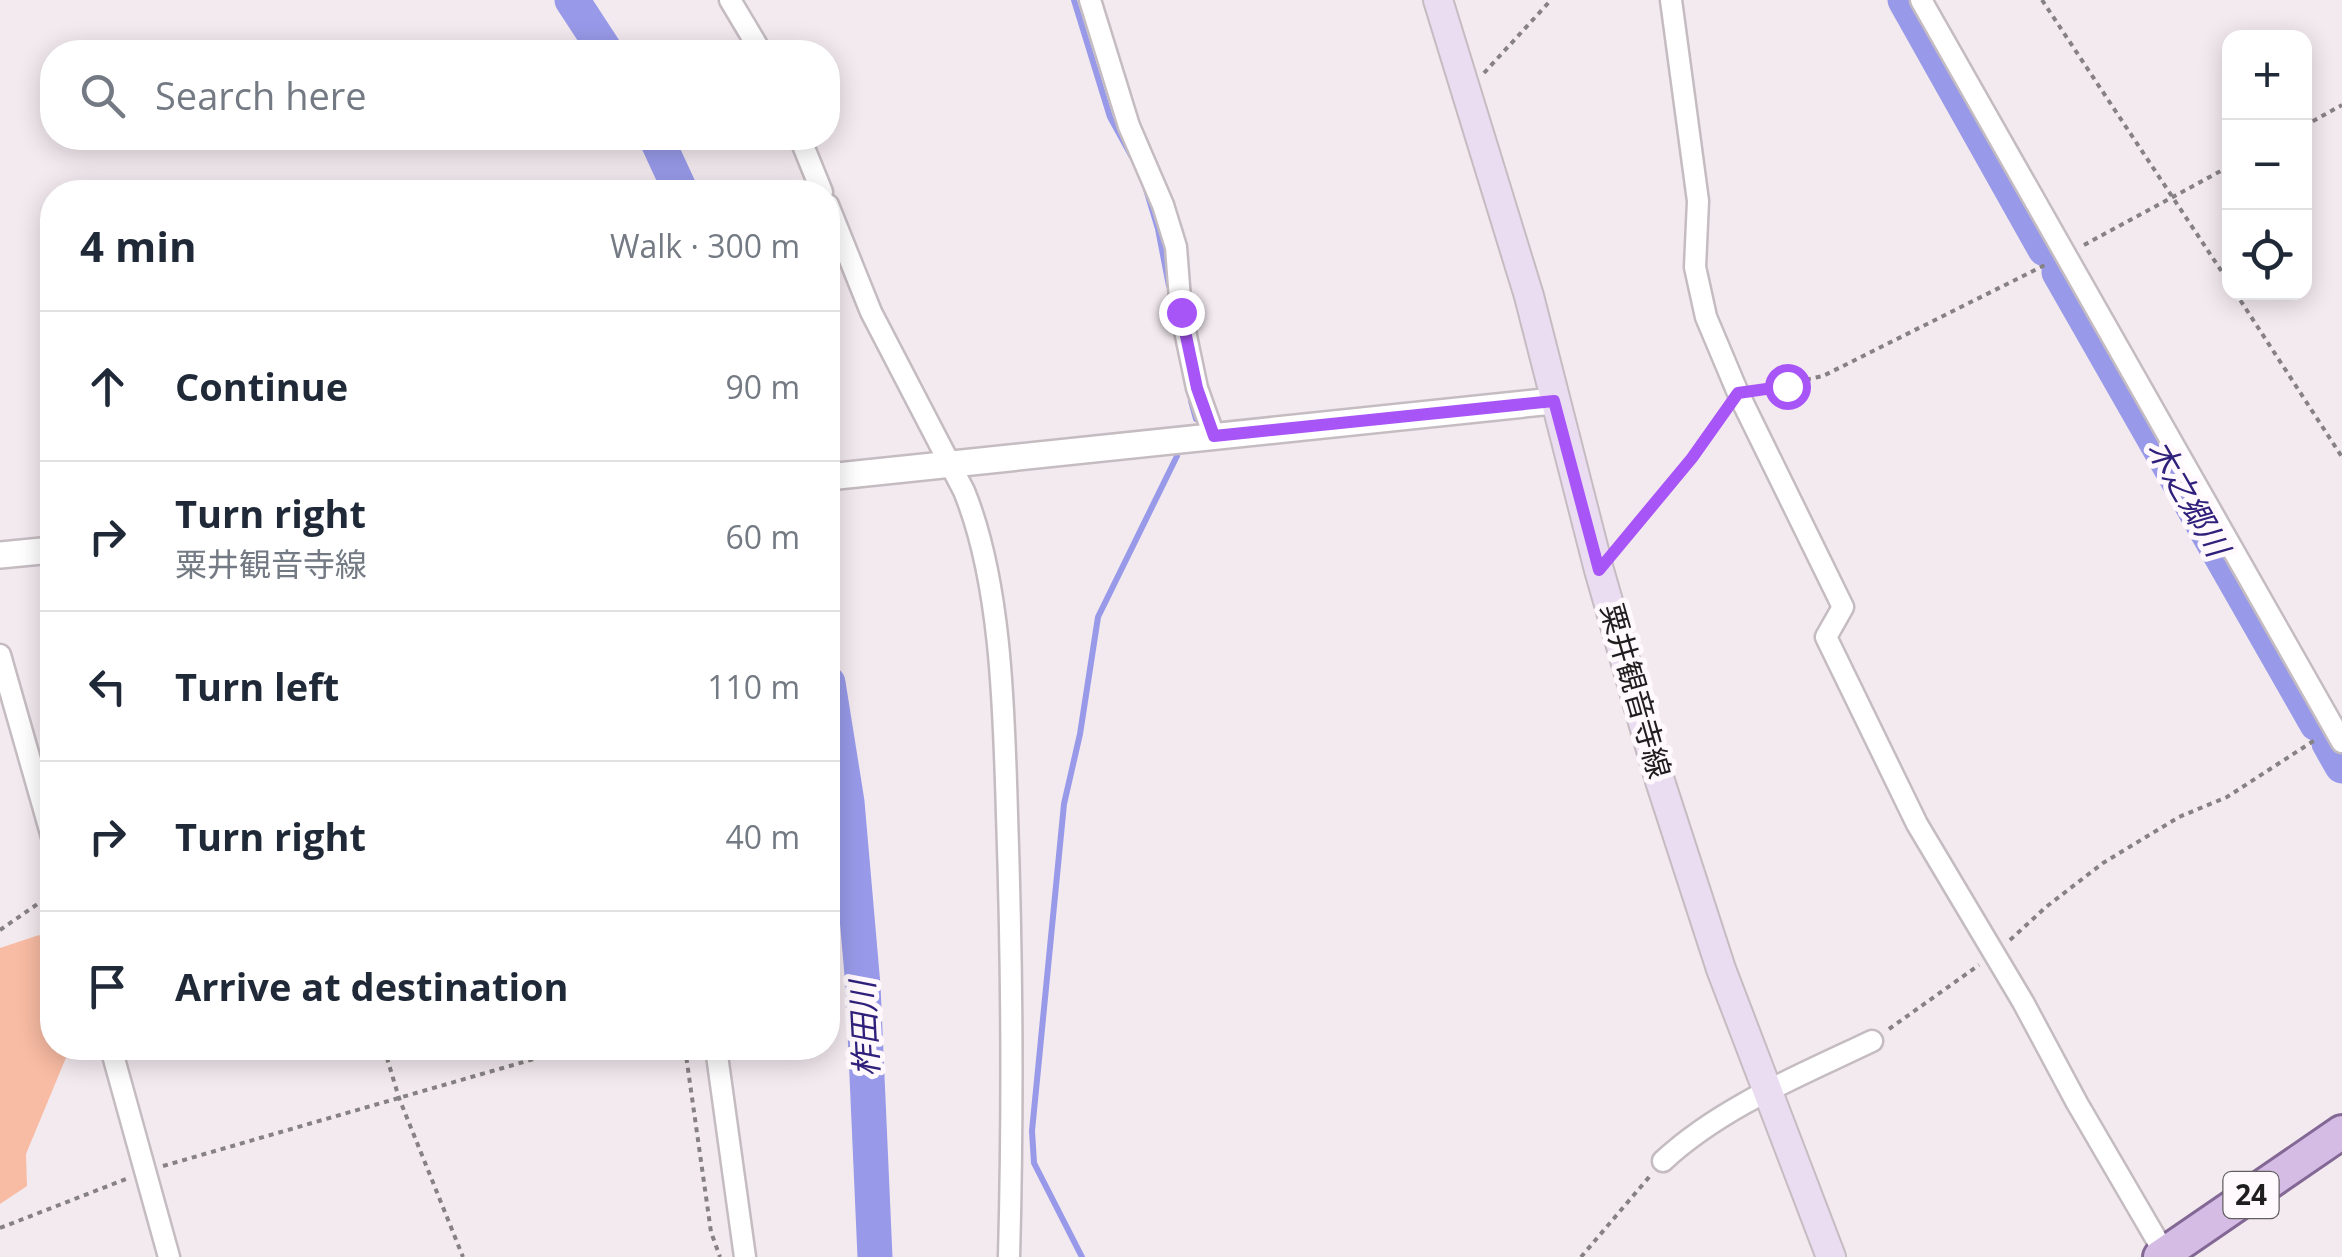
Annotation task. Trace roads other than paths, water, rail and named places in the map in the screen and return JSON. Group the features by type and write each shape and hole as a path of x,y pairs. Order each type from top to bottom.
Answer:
{"main road":[{"name":"粟井観音寺線","path":"1438,0 1528,296 1599,570 1681,847 1721,969 1830,1257"},
{"name":"24","path":"2163,1255 2342,1132"}],"street":[{"path":"730,0 754,40"},
{"path":"1090,0 1130,126 1176,247 1181,312 1197,388 1214,436"},
{"path":"1671,0 1698,201 1695,266 1706,317 1738,393 1842,607 1826,637 1916,824 2023,1002 2163,1255"},
{"path":"1920,0 2339,728"},
{"path":"805,150 817,180"},
{"path":"840,236 871,312 973,514 1003,688 1014,1080 1009,1257"},
{"path":"840,476 1554,401"},
{"path":"0,555 40,551"},
{"path":"0,654 40,795"},
{"path":"1663,1160 1680,1144 1767,1091 1872,1041"},
{"path":"114,1060 170,1257"},
{"path":"718,1060 744,1257"}],"waterway":[{"name":"柞田川","path":"572,0 598,40"},
{"path":"1074,0 1110,117 1132,157"},
{"name":"木之郷川","path":"1905,0 2045,249"},
{"name":"柞田川","path":"662,150 675,180"},
{"path":"1145,186 1169,286"},
{"name":"木之郷川","path":"2059,272 2317,724"},
{"path":"1191,401 1196,419"},
{"path":"1082,1257 1034,1163 1032,1131 1064,804 1080,734 1098,617 1177,456"},
{"name":"木之郷川","path":"2329,743 2342,766"},
{"name":"柞田川","path":"840,758 863,986 875,1257"}]}
